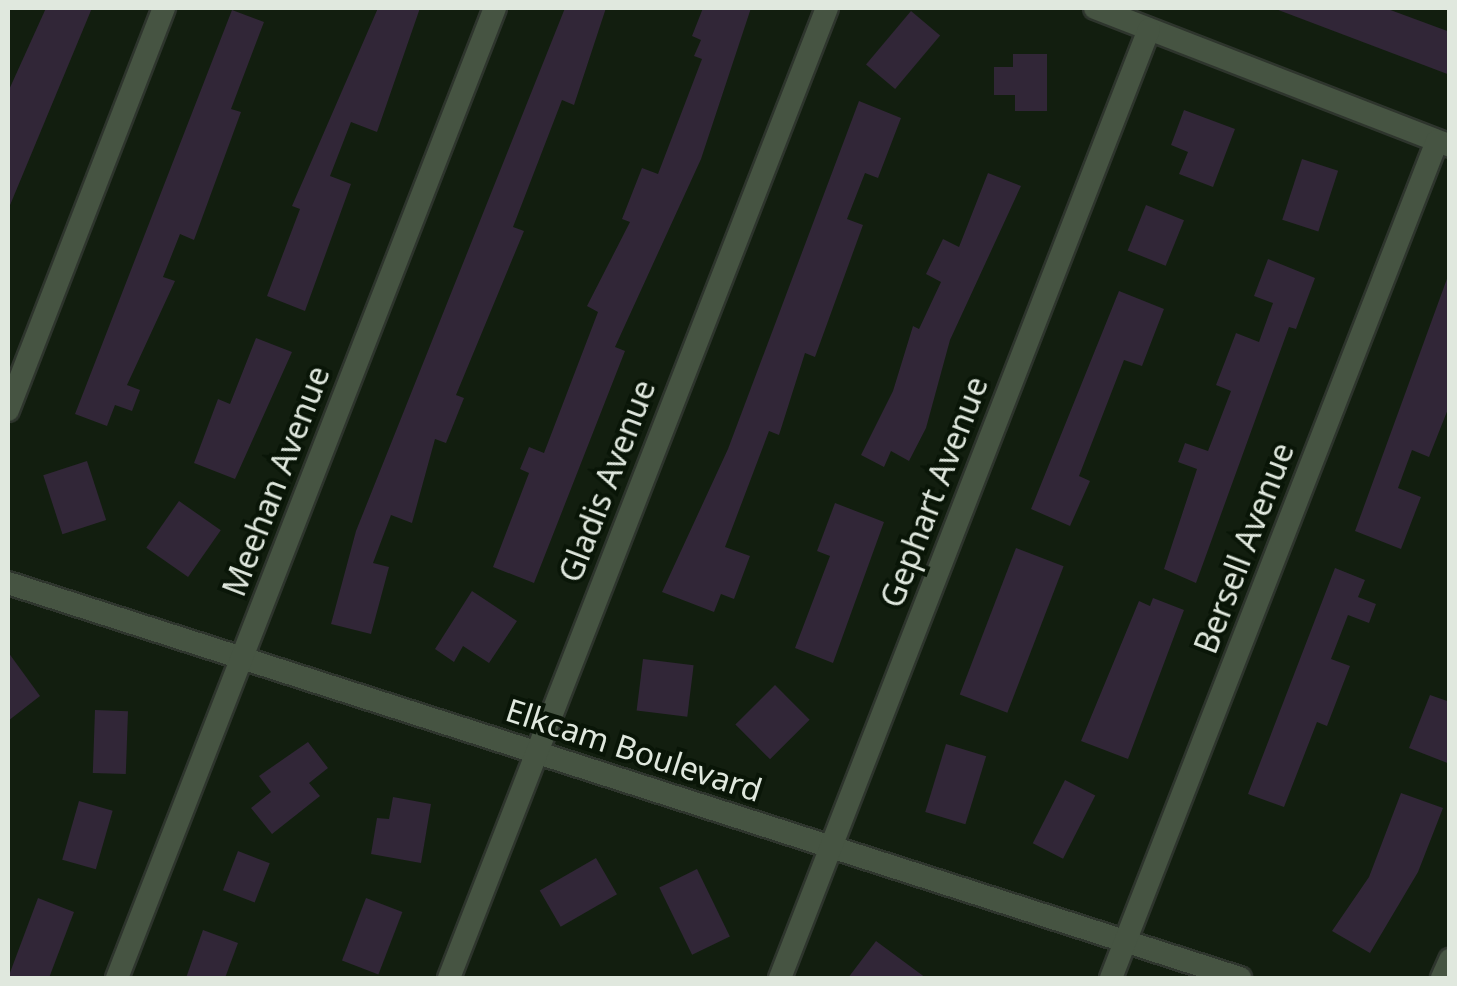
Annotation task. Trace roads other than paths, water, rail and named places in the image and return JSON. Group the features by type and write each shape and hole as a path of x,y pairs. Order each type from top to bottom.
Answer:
{"street":[{"path":"8,410 164,8"},
{"name":"Meehan Avenue","path":"117,978 495,8"},
{"name":"Gladis Avenue","path":"448,978 827,8"},
{"path":"1095,8 1443,143"},
{"name":"Gephart Avenue","path":"780,978 1150,29"},
{"name":"Bersell Avenue","path":"1111,978 1443,143"},
{"name":"Elkcam Boulevard","path":"8,583 1240,978"},
{"path":"1442,978 1450,960"}]}
